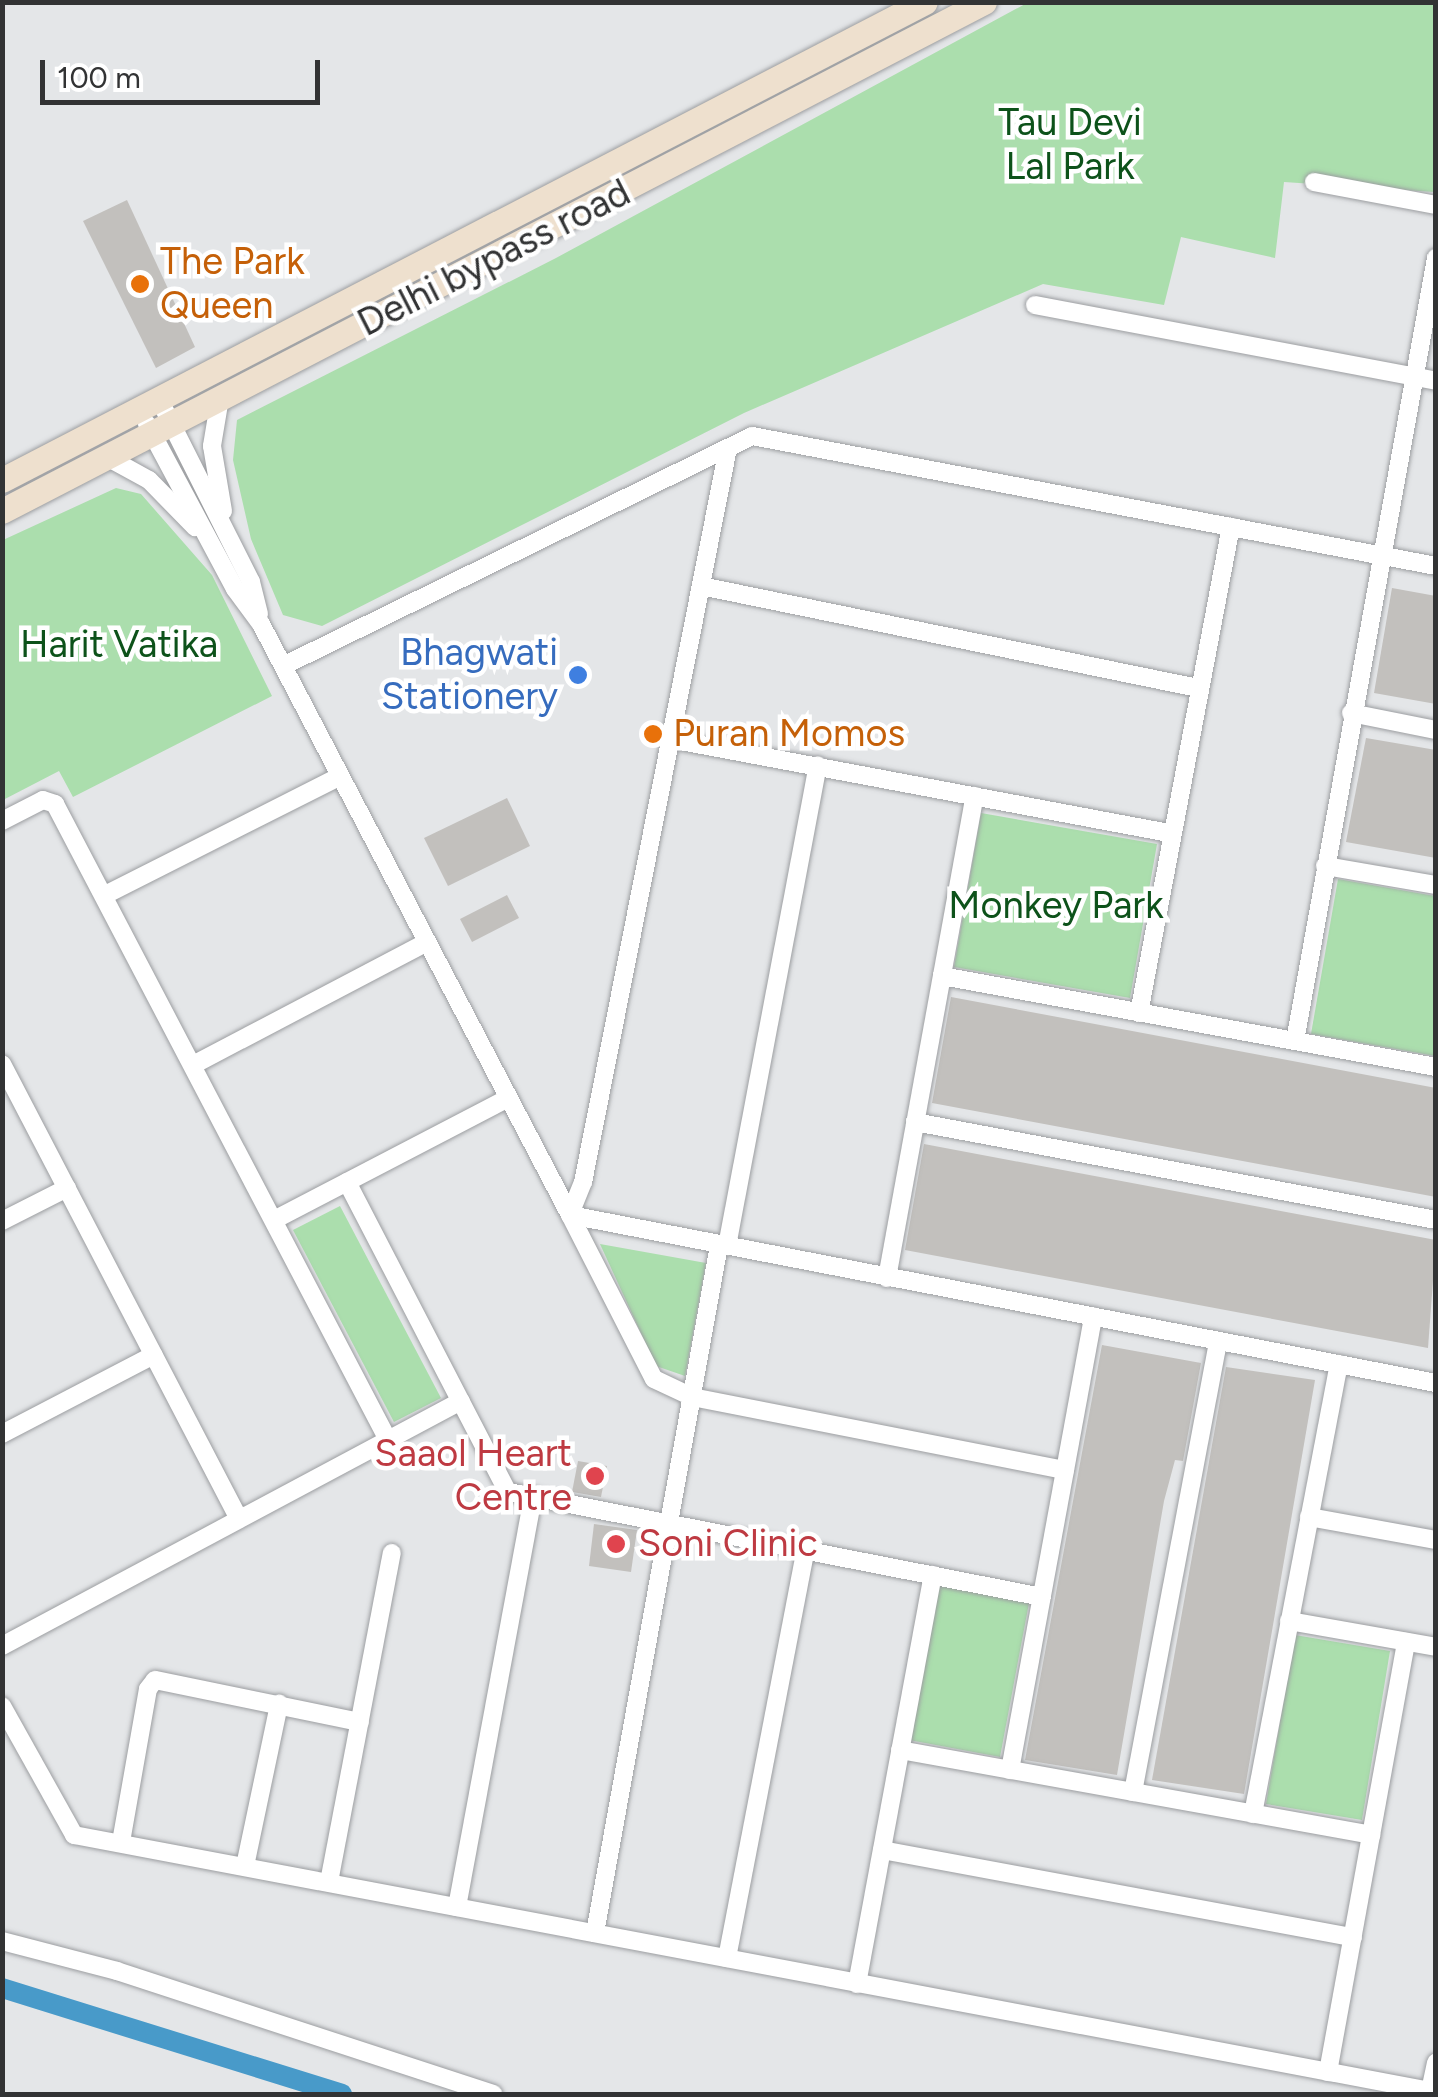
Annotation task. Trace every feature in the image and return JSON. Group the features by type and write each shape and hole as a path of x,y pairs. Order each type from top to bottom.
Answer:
{"main road":[{"name":"Delhi bypass road","path":"2,480 925,2"},
{"name":"Delhi bypass road","path":"2,510 984,2"}],"street":[{"path":"1314,182 1436,205"},
{"path":"1295,1041 1378,555 1436,258"},
{"path":"1035,305 1436,381"},
{"path":"218,537 212,446 220,398"},
{"path":"149,404 218,537 251,582 261,624 570,1215 645,1370 692,1397 1065,1470"},
{"path":"283,666 728,448 768,436 1436,566"},
{"path":"570,1215 583,1182 728,448"},
{"path":"107,457 149,480 218,537"},
{"path":"1139,1012 1169,833 1232,527"},
{"path":"700,586 1198,688"},
{"path":"1351,714 1436,730"},
{"path":"670,739 1169,833"},
{"path":"594,1933 692,1397 818,766"},
{"path":"105,895 340,777"},
{"path":"887,1278 975,796"},
{"path":"2,821 50,800 105,895 388,1440"},
{"path":"1325,866 1436,885"},
{"path":"193,1065 427,942"},
{"path":"942,976 1436,1067"},
{"path":"2,1064 239,1520"},
{"path":"274,1220 508,1098"},
{"path":"915,1122 1436,1220"},
{"path":"347,1182 508,1492 1042,1598"},
{"path":"2,1221 67,1188"},
{"path":"570,1215 1436,1382"},
{"path":"1010,1770 1093,1317"},
{"path":"1132,1792 1218,1341"},
{"path":"2,1434 154,1356"},
{"path":"1253,1814 1339,1364"},
{"path":"2,1646 461,1401"},
{"path":"457,1906 534,1496"},
{"path":"1310,1517 1436,1540"},
{"path":"727,1958 806,1549"},
{"path":"329,1882 392,1554"},
{"path":"856,1984 933,1575"},
{"path":"1290,1621 1436,1647"},
{"path":"1328,2072 1406,1642"},
{"path":"121,1842 150,1684 163,1679 360,1722"},
{"path":"245,1866 278,1704"},
{"path":"2,1706 68,1832 1433,2092 1436,2063"},
{"path":"900,1750 1371,1835"},
{"path":"882,1850 1353,1938"},
{"path":"2,1941 493,2094"}],"green space":[{"name":"Tau Devi Lal Park","path":"1027,3 1435,3 1434,192 1284,182 1275,258 1181,237 1164,305 1043,284 744,413 322,626 283,615 251,539 233,460 237,420 556,258"},
{"name":"Harit Vatika","path":"116,488 141,494 212,575 272,696 73,797 59,771 3,800 3,540"},
{"name":"Monkey Park","path":"981,813 1157,844 1130,998 954,967"},
{"path":"1338,879 1435,896 1435,1056 1311,1034"},
{"path":"340,1206 441,1398 394,1422 293,1230"},
{"path":"600,1244 706,1263 685,1376 656,1366"},
{"path":"938,1585 1029,1603 1000,1757 909,1740"},
{"path":"1295,1635 1390,1651 1362,1820 1266,1804"}],"building":[{"name":"The Park Queen","path":"127,200 195,347 156,368 83,221"},
{"path":"1392,588 1436,596 1436,704 1374,693"},
{"path":"1366,738 1436,750 1436,858 1346,842"},
{"path":"507,798 530,846 448,886 424,838"},
{"path":"507,895 519,918 472,942 460,919"},
{"path":"951,997 1436,1088 1436,1197 932,1103"},
{"path":"924,1144 1436,1240 1428,1348 905,1250"},
{"path":"1102,1345 1201,1363 1183,1461 1175,1460 1164,1501 1117,1775 1025,1760"},
{"path":"1226,1367 1315,1380 1244,1794 1152,1780"},
{"path":"578,1461 607,1466 601,1497 572,1492"},
{"path":"594,1524 637,1530 631,1572 589,1566"}],"waterway":[{"path":"2,1988 342,2094"}],"place":[{"name":"The Park Queen","path":"140,284"},
{"name":"Bhagwati Stationery","path":"578,675"},
{"name":"Puran Momos","path":"653,734"},
{"name":"Saaol Heart Centre","path":"595,1476"},
{"name":"Soni Clinic","path":"616,1544"}]}
